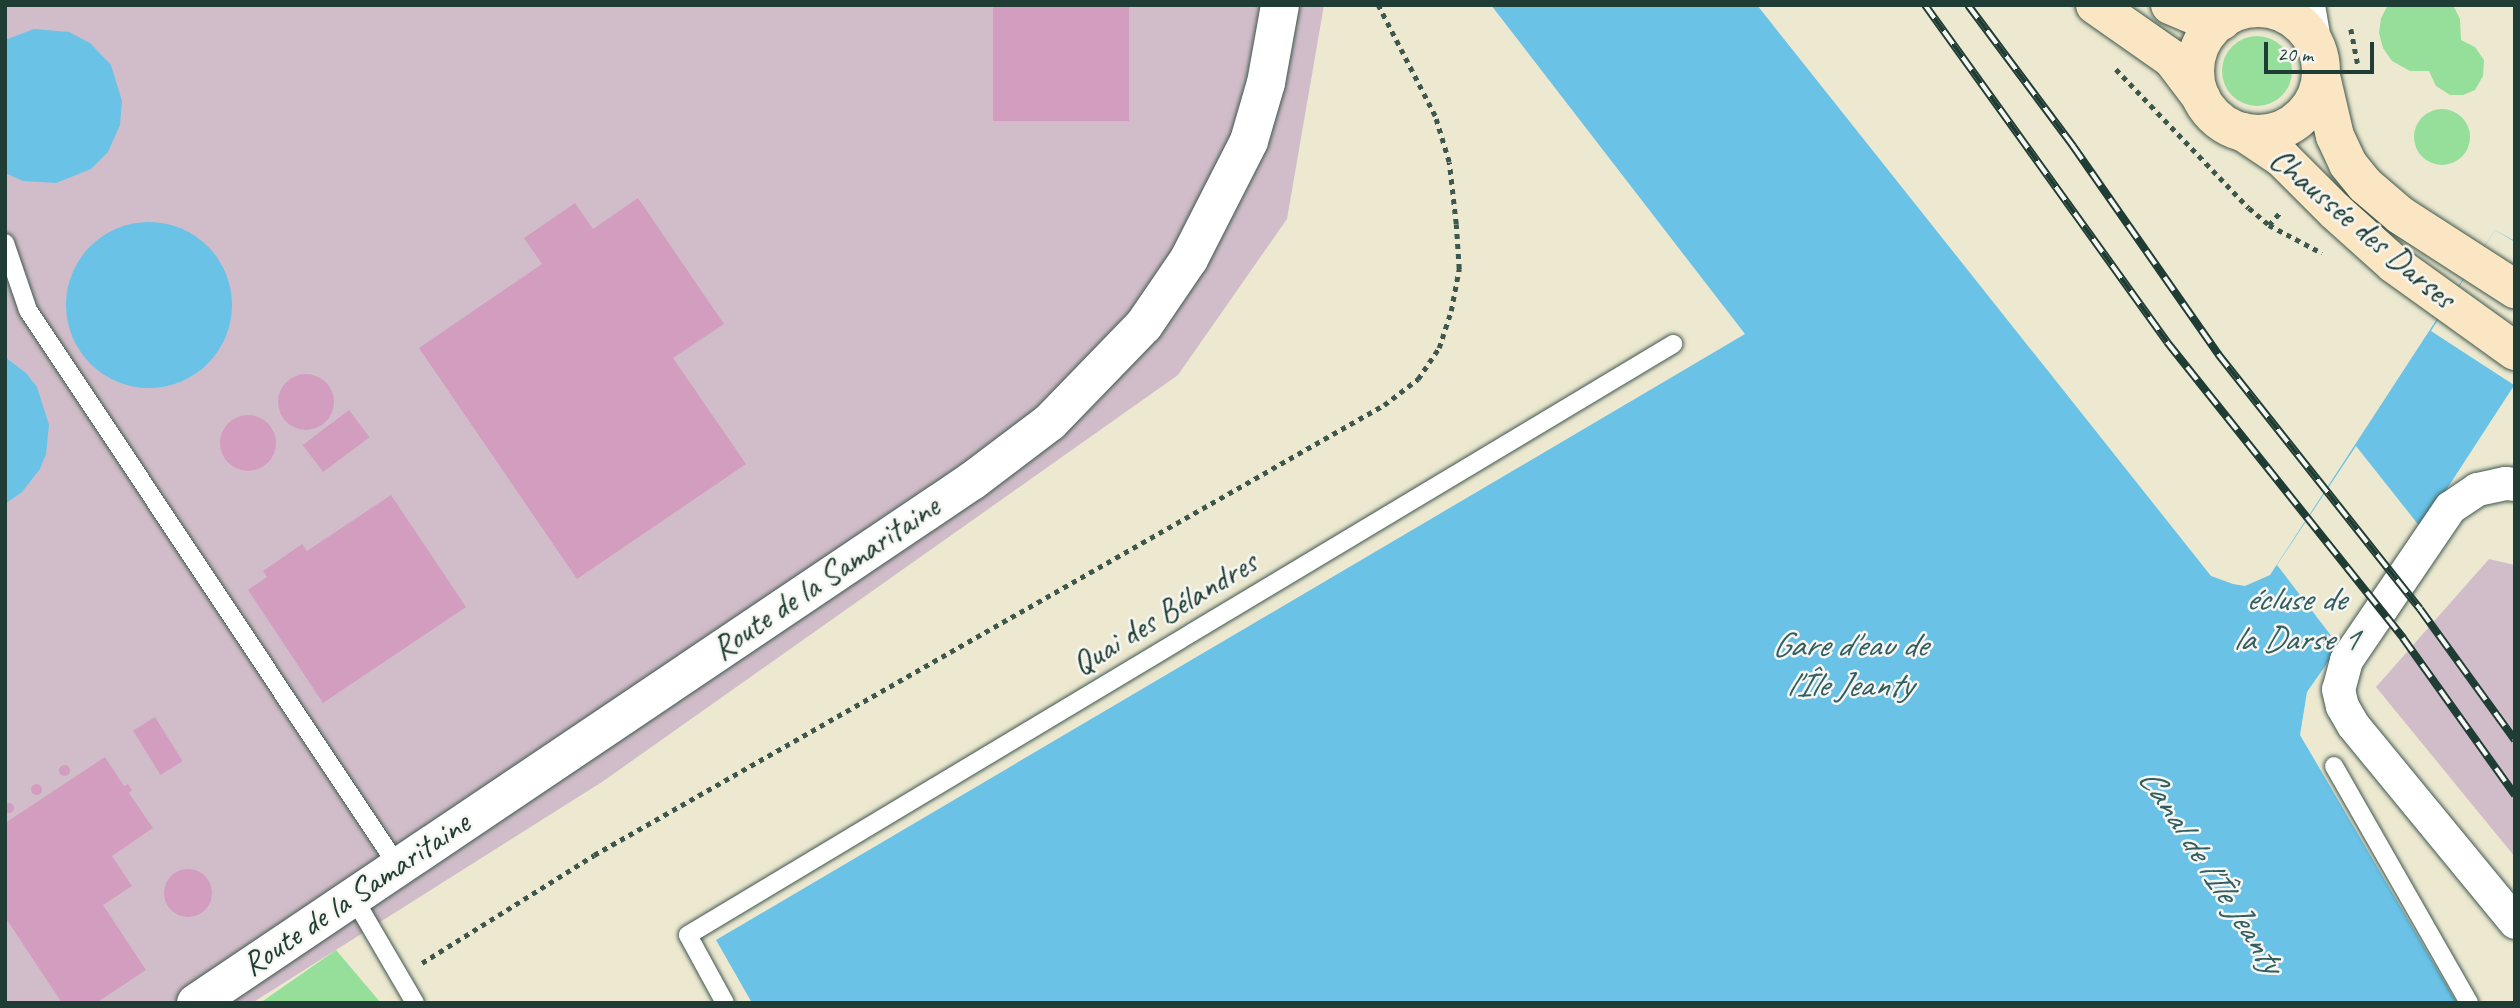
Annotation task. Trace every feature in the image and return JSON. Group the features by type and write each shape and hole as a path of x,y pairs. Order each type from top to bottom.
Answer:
{"main road":[{"path":"2095,5 2172,59 2216,118 2243,132 2274,132 2297,121 2314,100 2318,61 2301,25 2283,14 2263,9 2201,18 2170,5"},
{"path":"2201,97 2196,73 2200,48 2237,12"},
{"name":"Chaussée des Darses","path":"2318,61 2332,127 2348,164 2386,205 2515,289"},
{"name":"Chaussée des Darses","path":"2243,132 2282,158 2350,225 2421,285 2515,351"}],"street":[{"name":"Route de la Samaritaine","path":"196,1003 352,895 972,481 1020,446 1075,398 1161,303 1228,185 1258,114 1280,5"},
{"path":"2308,5 2318,61"},
{"path":"2515,484 2505,483 2477,489 2450,507 2346,660 2338,689 2342,706 2353,725 2515,922"}],"lane":[{"path":"5,243 29,310 397,865"},
{"name":"Quai des Bélandres","path":"725,1003 688,935 1673,344"},
{"path":"2334,766 2469,1003"},
{"path":"352,895 415,1003"}],"path":[{"path":"400,977 594,855 1384,405 1418,379 1439,348 1451,311 1459,269 1457,223 1449,162 1435,116 1378,5"},
{"path":"2358,57 2358,78"}],"shaded area":[{"path":"5,5 1324,5 1287,219 1178,375 602,782 252,1003 5,1003"},
{"path":"2489,559 2515,565 2515,857 2376,687"}],"green space":[{"path":"2388,5 2453,5 2460,19 2461,40 2475,47 2484,60 2483,76 2475,90 2463,95 2450,95 2436,86 2429,71 2410,71 2392,61 2383,48 2379,33 2381,18"},
{"path":"2257,36 2282,46 2292,71 2282,96 2257,106 2232,96 2222,71 2232,46"},
{"path":"2442,109 2453,111 2462,117 2468,126 2468,148 2462,157 2453,163 2442,165 2431,163 2422,157 2416,148 2414,137 2416,126 2422,117 2431,111"},
{"path":"336,950 381,1003 260,1003"}],"water":[{"name":"Gare d'eau de l'Île Jeanty","path":"1491,5 1757,5 2211,576 2233,584 2245,586 2270,575 2495,230 2515,241 2515,384 2426,521 2307,692 2300,735 2457,1003 752,1003 716,940 1745,334"},
{"path":"34,29 69,32 90,43 111,65 122,101 120,125 108,152 91,169 56,183 23,181 5,173 5,40"},
{"path":"149,222 181,228 208,246 226,273 232,305 226,337 208,364 181,382 149,388 117,382 90,364 72,337 66,305 72,273 90,246 117,228"},
{"path":"5,357 26,373 37,387 49,425 46,454 40,469 22,492 5,504"}],"pier":[{"path":"2495,230 2515,242 2514,385 2431,331"},
{"path":"2356,446 2421,528 2339,646 2277,565"}],"building":[{"path":"993,5 1129,5 1129,121 993,121"},
{"path":"638,198 724,324 673,358 746,464 577,579 419,348 542,264 524,238 575,203 593,229"},
{"path":"306,374 317,376 326,382 332,391 332,413 326,422 317,428 306,430 295,428 286,422 280,413 278,402 280,391 286,382 295,376"},
{"path":"349,410 369,437 323,472 303,445"},
{"path":"248,415 259,417 268,423 274,432 274,454 268,463 259,469 248,471 237,469 228,463 222,454 220,443 222,432 228,423 237,417"},
{"path":"391,495 466,607 323,703 248,590 267,577 263,571 302,544 307,551"},
{"path":"155,717 183,761 161,775 133,731"},
{"path":"105,757 124,786 128,784 132,790 129,793 153,828 112,856 132,886 103,905 146,970 96,1003 62,1003 5,917 5,823"},
{"path":"64,764 70,770 64,776 58,770"},
{"path":"36,784 40,785 40,793 36,794 32,793 31,789 32,785"},
{"path":"9,803 13,804 13,812 9,813 5,812 4,808 5,804"},
{"path":"188,869 205,876 212,893 205,910 188,917 171,910 164,893 171,876"}],"railway":[{"path":"1925,5 2167,342 2403,638 2515,795"},
{"path":"1968,5 2073,146 2218,354 2420,609 2515,740"}],"water label":[{"name":"écluse de la Darse 1","path":"2295,619"},
{"name":"Canal de l'Île Jeanty","path":"2211,870"}]}
